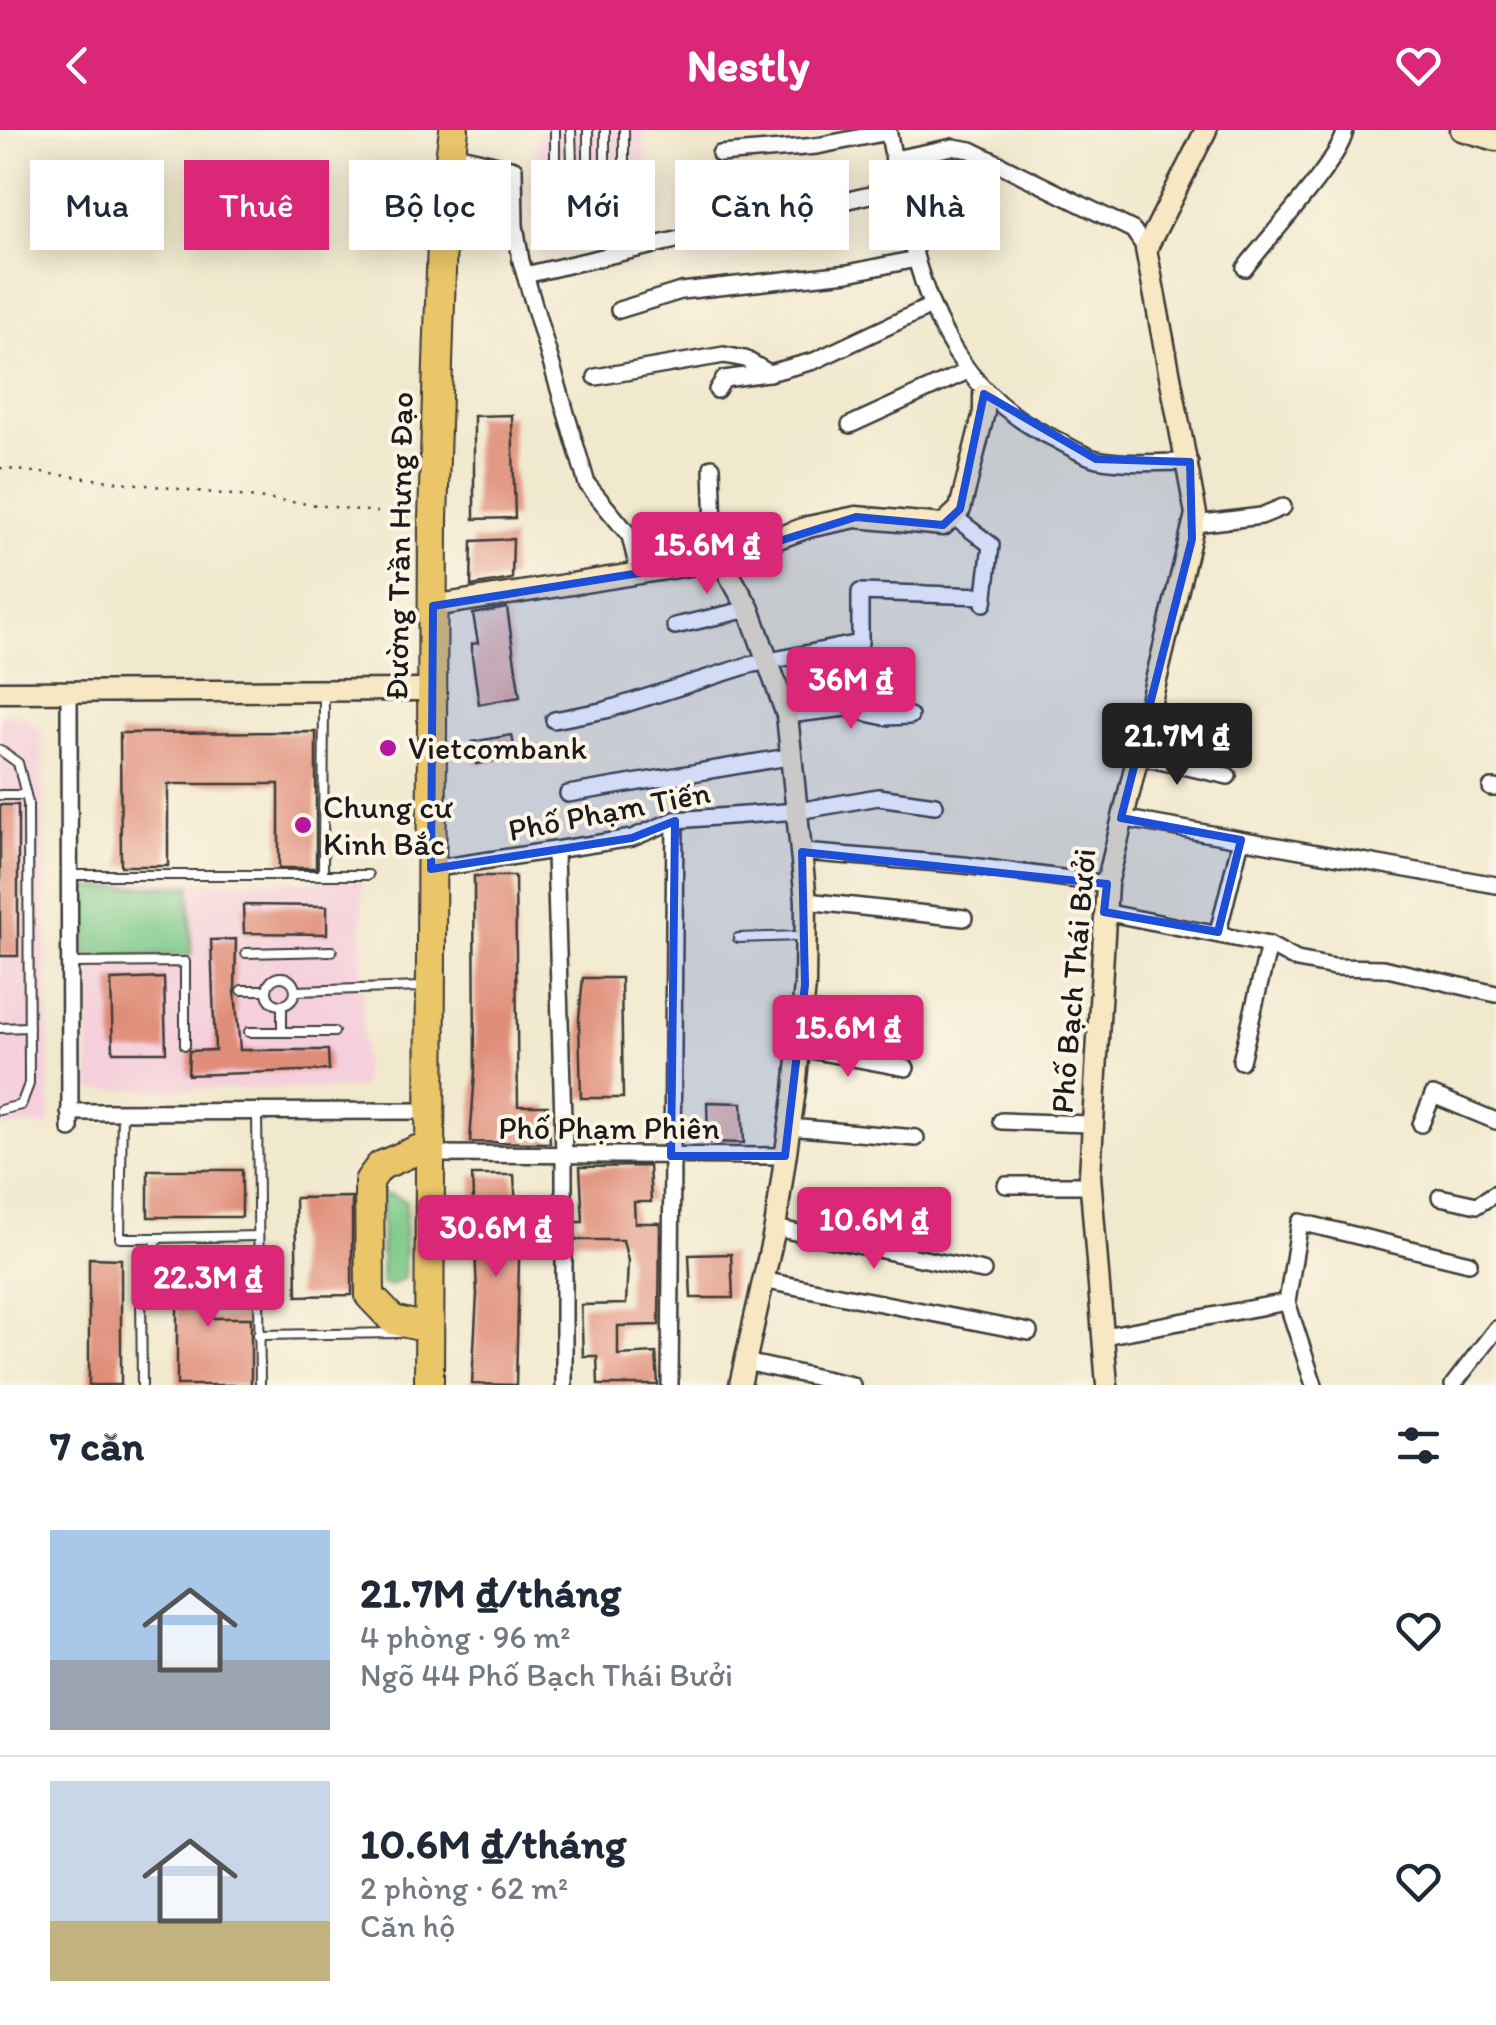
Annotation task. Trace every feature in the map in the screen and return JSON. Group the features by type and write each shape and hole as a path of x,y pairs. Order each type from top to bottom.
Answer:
{"highway":[{"name":"Đường Trần Hưng Đạo","path":"430,1385 433,519 440,259 452,141"},
{"path":"428,1331 393,1320 370,1296 368,1188 380,1166 432,1149"}],"street":[{"path":"720,154 817,146 888,131 894,159 954,147 971,150 1133,230 1146,249 1206,130"},
{"path":"1245,268 1288,212 1325,173 1345,130"},
{"path":"1461,130 1496,140"},
{"path":"452,141 514,169 515,226 526,275 587,484 630,536 639,573"},
{"path":"526,275 869,195"},
{"name":"Phố Bạch Thái Bưởi","path":"1107,1385 1090,1184 1090,1124 1104,912 1120,818 1195,524 1190,462 1146,249"},
{"path":"914,250 932,306 984,394 1033,428 1096,459 1190,462"},
{"path":"620,310 680,291 848,272 916,259"},
{"path":"717,390 724,379 770,373 814,361 932,306"},
{"path":"596,377 724,355 745,358 770,373"},
{"path":"850,425 968,371"},
{"path":"433,606 715,561 808,527 843,519 901,518 942,525 954,517 984,412 984,394"},
{"path":"712,466 715,561"},
{"path":"1195,524 1261,516 1283,507"},
{"path":"554,720 606,710 766,662 860,643 860,592 985,600 991,545 954,517"},
{"path":"715,561 726,569 749,610 787,715 788,757 798,811 806,901 799,1048 790,1126 775,1228 740,1385"},
{"path":"675,626 749,610"},
{"path":"0,692 431,690"},
{"path":"69,693 70,1120 122,1112 432,1111"},
{"path":"787,715 846,708 885,717 910,716"},
{"path":"1136,756 1228,776"},
{"path":"568,794 788,757"},
{"name":"Phố Phạm Tiến","path":"431,869 555,853 632,838 675,820 798,811 878,797 935,805"},
{"path":"1120,818 1496,884"},
{"path":"670,1385 675,820"},
{"path":"1218,932 1241,840"},
{"path":"802,852 964,865 1107,884"},
{"path":"555,853 564,1154 564,1385"},
{"path":"806,901 964,918"},
{"path":"1104,912 1218,932 1269,945 1297,960 1334,967 1384,968 1496,994"},
{"path":"1240,1061 1269,945"},
{"path":"799,1048 906,1068"},
{"path":"1421,1124 1432,1095 1496,1120"},
{"path":"1001,1121 1090,1124"},
{"path":"790,1126 916,1138"},
{"name":"Phố Phạm Phiên","path":"432,1149 785,1156"},
{"path":"1006,1186 1090,1184"},
{"path":"1440,1197 1477,1205 1496,1193"},
{"path":"1314,1385 1288,1302 1301,1221 1470,1263"},
{"path":"775,1228 983,1271"},
{"path":"762,1280 1029,1332"},
{"path":"1104,1336 1288,1302"},
{"path":"1452,1385 1496,1330"},
{"path":"745,1362 852,1385"}],"lane":[{"path":"555,130 555,160"},
{"path":"571,130 572,160"},
{"path":"588,130 588,160"},
{"path":"605,160 606,130"},
{"path":"624,130 624,160"},
{"path":"323,875 324,691"},
{"path":"0,750 18,762 26,795 29,1027 27,1097 21,1105 0,1110"},
{"path":"0,796 26,795"},
{"path":"68,875 368,875"},
{"path":"738,938 806,936"},
{"path":"246,954 332,951"},
{"path":"280,952 280,977"},
{"path":"68,962 185,962 185,1045"},
{"path":"280,977 291,981 296,991 290,1002 282,1005 270,999 268,990 270,982 280,977"},
{"path":"296,991 432,987"},
{"path":"242,990 268,990"},
{"path":"282,1005 282,1032"},
{"path":"0,1028 29,1027"},
{"path":"249,1032 334,1032"},
{"path":"122,1112 120,1238 258,1236"},
{"path":"257,1112 260,1385"},
{"path":"142,1385 140,1294 157,1238"},
{"path":"258,1335 428,1331"}],"path":[{"path":"0,468 433,519"}],"highlighted area":[{"path":"984,394 1096,459 1190,462 1192,539 1121,818 1241,840 1218,932 1104,912 1107,884 802,852 805,985 785,1156 671,1156 675,821 632,838 431,869 433,606 715,561 856,517 943,525 960,509"}],"shaded area":[{"path":"538,130 644,130 645,160 533,160"},
{"path":"0,714 23,715 42,733 50,1126 0,1127"},
{"path":"90,881 362,881 363,1088 89,1090"}],"green space":[{"path":"190,885 191,955 86,956 85,888"},
{"path":"382,1195 406,1201 404,1278 391,1286 381,1284"}],"building":[{"path":"512,415 515,518 474,519 474,416"},
{"path":"513,539 512,579 471,586 472,541"},
{"path":"507,608 520,697 479,704 472,656 472,644 478,643 473,614"},
{"name":"Chung cư Kinh Bắc","path":"316,732 316,868 279,868 279,784 168,784 168,866 121,866 120,733"},
{"path":"512,735 516,757 476,764 472,742"},
{"path":"0,805 18,805 18,956 0,956"},
{"path":"474,876 515,876 518,1106 548,1106 550,1143 470,1142 475,1072"},
{"path":"243,905 327,906 327,934 244,933"},
{"path":"236,939 240,1050 328,1050 329,1070 188,1075 189,1051 215,1050 211,940"},
{"path":"164,978 166,1052 113,1052 111,980"},
{"path":"583,978 621,978 623,1098 581,1098 579,1019"},
{"path":"707,1102 742,1103 744,1143 708,1142"},
{"path":"649,1166 651,1202 634,1202 635,1223 660,1223 659,1325 618,1326 618,1355 656,1353 658,1385 598,1385 597,1356 583,1356 581,1305 626,1304 628,1261 623,1240 575,1240 575,1222 583,1222 580,1167"},
{"path":"148,1170 242,1170 242,1217 148,1217"},
{"path":"472,1175 514,1175 519,1261 516,1385 472,1384 477,1294"},
{"path":"352,1197 352,1295 297,1296 295,1198"},
{"path":"198,1249 216,1257 221,1274 219,1283 208,1291 208,1318 251,1318 251,1385 177,1385 177,1282 182,1260"},
{"path":"731,1254 733,1298 691,1298 689,1255"},
{"path":"89,1258 121,1259 121,1385 89,1385"}],"place":[{"name":"Vietcombank","path":"388,748"},
{"name":"Chung cư Kinh Bắc","path":"303,825"}]}
